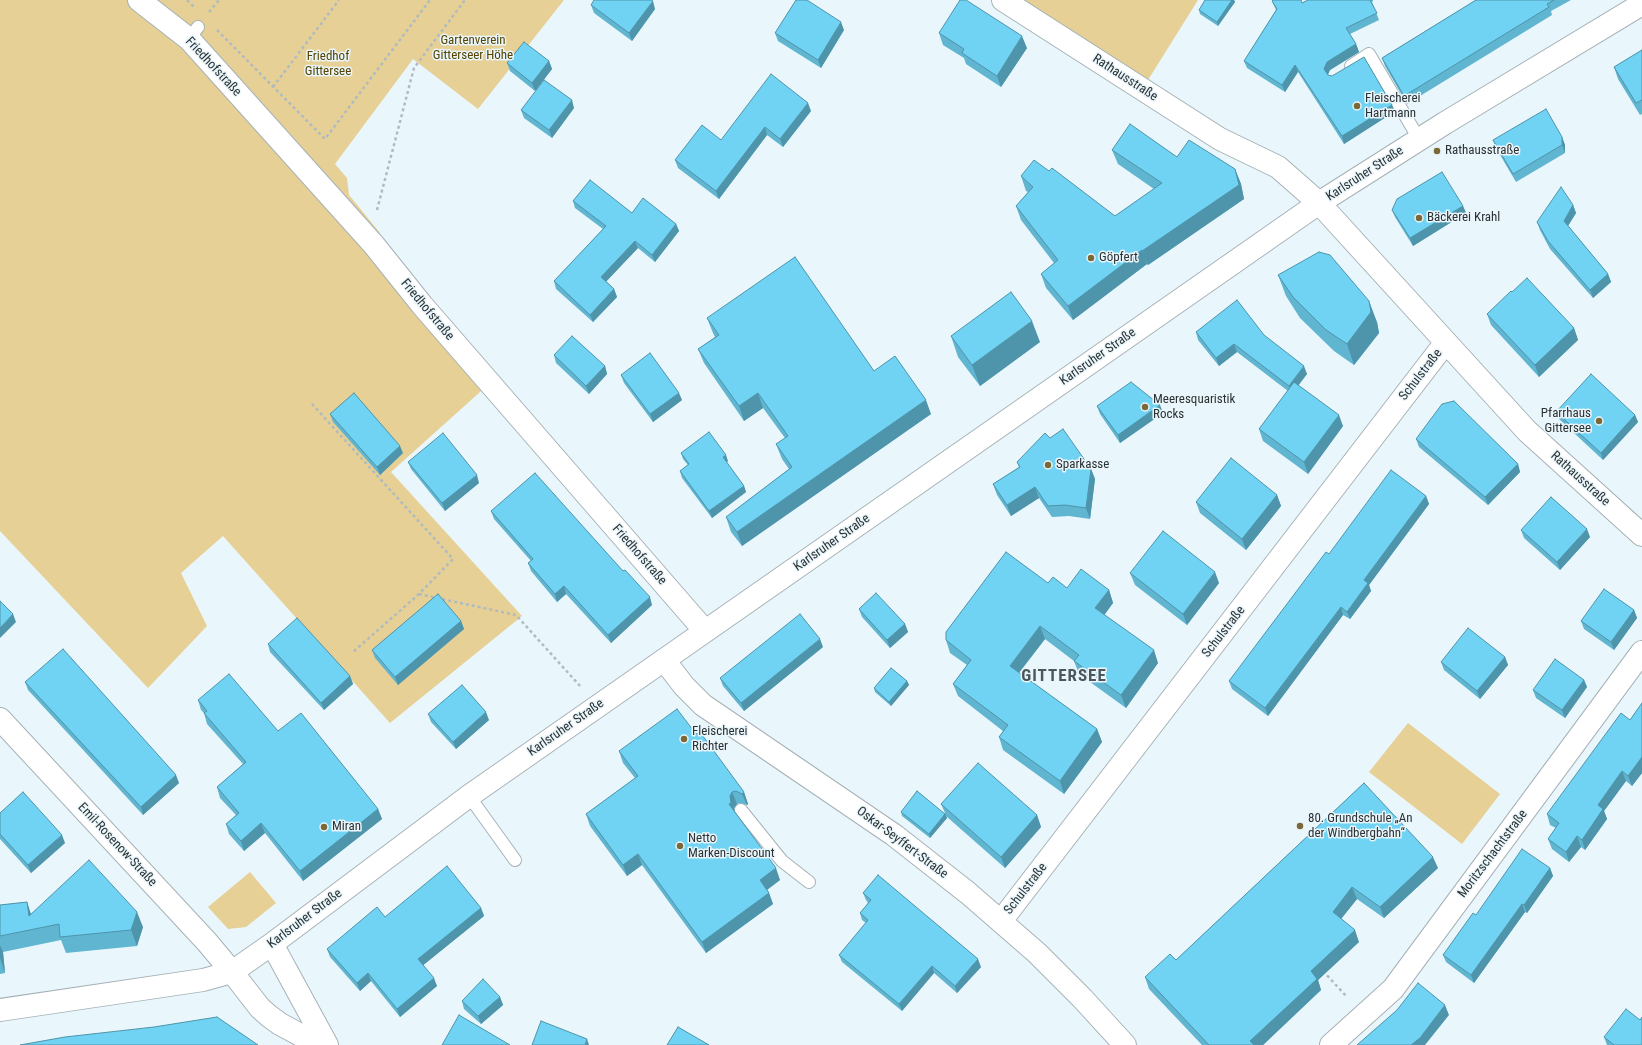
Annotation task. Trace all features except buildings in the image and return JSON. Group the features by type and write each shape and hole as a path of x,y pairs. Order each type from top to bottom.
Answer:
{"street":[{"name":"Friedhofstraße","path":"139,0 193,33 374,245 422,305 705,631"},
{"name":"Rathausstraße","path":"1003,0 1220,139 1278,167 1320,202 1527,431 1642,535"},
{"name":"Karlsruher Straße","path":"0,1010 203,980 232,972 272,944 469,796 1320,202 1419,139 1642,4"},
{"name":"Schulstraße","path":"1001,921 1446,342"},
{"name":"Moritzschachtstraße","path":"1331,1045 1393,989 1642,652"},
{"name":"Oskar-Seyffert-Straße","path":"664,660 684,686 702,705 894,834 968,893 1037,953 1082,998 1125,1045"},
{"name":"Emil-Rosenow-Straße","path":"0,719 207,942 260,1008 280,1024 319,1045"},
{"path":"272,944 327,1045"}],"lane":[{"path":"1340,72 1369,54 1419,139"},
{"path":"469,796 515,860"},
{"path":"741,810 782,861 809,882"}],"path":[{"path":"187,0 196,9"},
{"path":"273,87 339,0"},
{"path":"216,28 325,139 430,0"},
{"path":"375,217 414,68 465,0"},
{"path":"312,404 453,559 419,594 353,652"},
{"path":"419,594 516,615 580,686"},
{"path":"1322,970 1363,1016"}],"green space":[{"path":"0,0 564,0 478,109 413,59 335,164 347,178 349,195 380,233 374,245 490,383 391,472 522,616 390,723 223,536 181,573 207,626 148,688 0,531"},
{"path":"1024,0 1198,0 1148,80"},
{"path":"1408,723 1500,794 1462,844 1369,772"},
{"path":"250,872 276,903 246,927 228,929 208,907"}],"place":[{"name":"Fleischerei Hartmann","path":"1357,106"},
{"name":"Rathausstraße","path":"1437,151"},
{"name":"Bäckerei Krahl","path":"1419,218"},
{"name":"Göpfert","path":"1091,258"},
{"name":"Meeresquaristik Rocks","path":"1145,407"},
{"name":"Pfarrhaus Gittersee","path":"1599,421"},
{"name":"Sparkasse","path":"1048,465"},
{"name":"Fleischerei Richter","path":"684,739"},
{"name":"80. Grundschule „An der Windbergbahn“","path":"1300,826"},
{"name":"Miran","path":"324,827"},
{"name":"Netto Marken-Discount","path":"680,846"}],"district":[{"name":"GITTERSEE","path":"1064,677"}],"park label":[{"name":"Gartenverein Gitterseer Höhe","path":"473,48"},
{"name":"Friedhof Gittersee","path":"328,64"}]}
